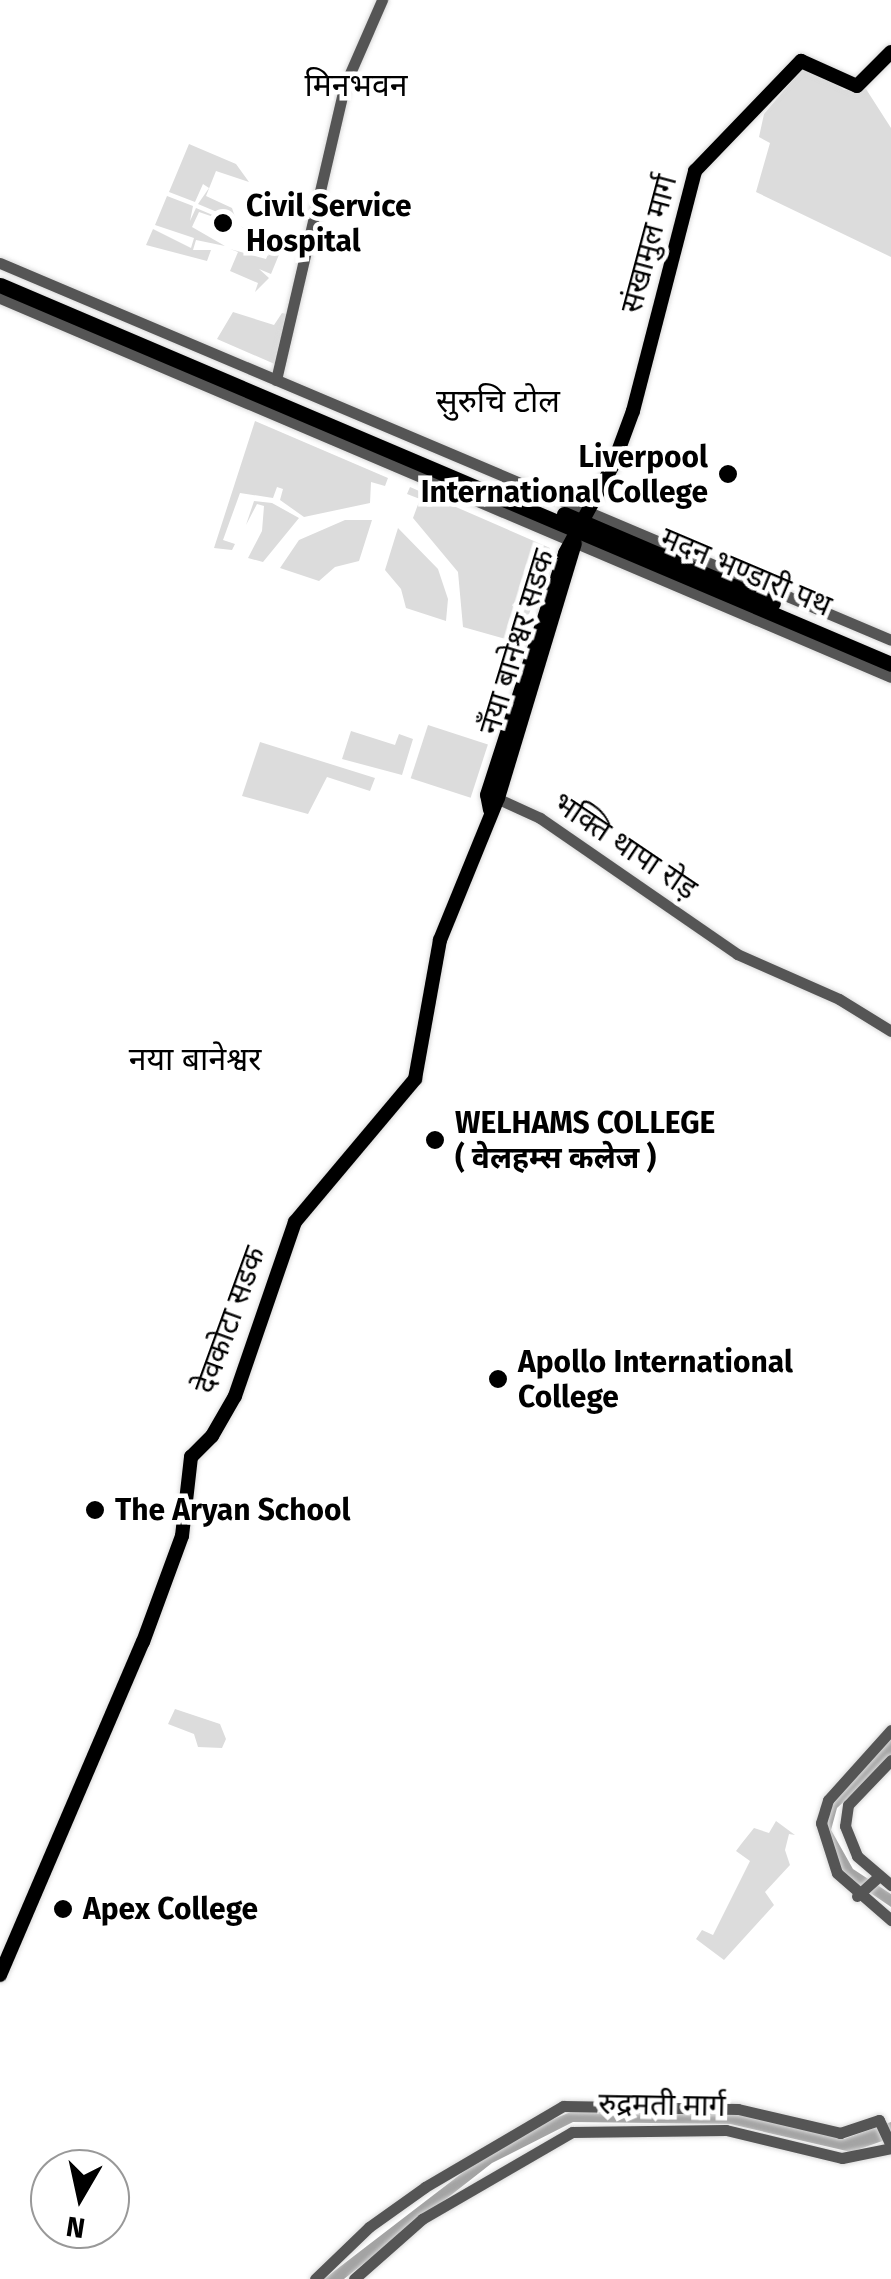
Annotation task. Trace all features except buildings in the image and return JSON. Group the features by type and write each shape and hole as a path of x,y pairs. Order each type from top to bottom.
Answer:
{"highway":[{"path":"0,276 152,351"},
{"path":"0,285 152,351 200,359 254,387 581,528"},
{"name":"मदन भण्डारी पथ","path":"581,528 891,654"},
{"name":"मदन भण्डारी पथ","path":"581,528 891,664"}],"main road":[{"name":"संखामुल मार्ग","path":"581,528 633,411 702,160 801,61 857,86 891,52"},
{"name":"नँया बानेश्वर सडक","path":"470,867 581,528"},
{"name":"देवकोटा सडक","path":"0,1975 143,1642 182,1536 190,1457 212,1436 234,1396 295,1222 416,1079 440,940 470,867"}],"street":[{"path":"276,380 344,88 382,0"},
{"path":"0,262 200,359 276,380 414,456"},
{"path":"0,298 152,351 414,456"},
{"path":"581,528 891,640"},
{"path":"581,528 891,677"},
{"name":"भक्ति थापा रोड़","path":"492,801 514,805 706,931 891,1031"},
{"path":"891,1730 828,1800 821,1823 827,1854 860,1894 891,1920"},
{"path":"891,1760 852,1801 845,1818 852,1848 878,1877 891,1885"},
{"path":"860,1894 878,1877"},
{"path":"316,2279 368,2226 424,2186 564,2106 738,2109 840,2132 884,2120 891,2146"},
{"name":"रुद्रमती मार्ग","path":"354,2279 474,2184 556,2138 587,2128 726,2130 842,2158 891,2146"}],"shaded area":[{"path":"818,68 844,90 866,89 891,128 891,257 756,192 770,143 759,137 764,114 802,69"},
{"path":"189,144 236,164 249,182 216,171 206,196 232,208 236,220 198,204 209,188 203,184 195,202 169,192"},
{"path":"167,196 193,206 190,221 196,208 234,224 199,212 192,227 225,246 196,240 193,250 211,250 207,261 146,245 153,229 191,248 194,238 155,225"},
{"path":"240,226 283,245 271,274 259,269 269,278 255,292 258,283 230,271 238,252 230,249 266,259 273,243"},
{"path":"233,312 274,325 282,313 291,315 277,365 217,339"},
{"path":"255,421 388,478 385,486 371,482 370,503 304,517 280,500 283,489 277,487 273,498 240,493 223,540 235,544 232,550 214,548"},
{"path":"410,487 550,548 520,643 463,627 458,572 413,518 420,499 407,494"},
{"path":"254,501 272,503 299,518 263,562 248,558 262,531 264,506 257,504 246,525"},
{"path":"345,520 372,520 359,561 335,567 319,581 280,568 299,540"},
{"path":"398,528 438,569 448,599 446,621 406,608 401,589 385,570"},
{"path":"428,725 488,744 471,798 411,778"},
{"path":"351,731 395,745 399,734 413,739 402,775 342,759"},
{"path":"260,742 375,778 370,791 327,777 308,814 242,796"},
{"path":"175,1709 220,1724 226,1739 222,1748 198,1747 194,1734 168,1724"},
{"path":"891,1738 891,1758 837,1808 831,1830 853,1869 891,1894 891,1907 847,1877 828,1851 826,1812"},
{"path":"776,1821 795,1835 789,1834 785,1850 790,1865 765,1892 774,1905 724,1960 696,1939 702,1930 713,1935 750,1861 736,1851 754,1828 769,1833"},
{"path":"578,2109 724,2110 844,2139 891,2122 891,2138 851,2152 730,2124 573,2122 492,2163 344,2279 324,2279 509,2137"}],"place":[{"name":"Civil Service Hospital","path":"223,223"},
{"name":"Liverpool International College","path":"728,474"},
{"name":"WELHAMS COLLEGE ( वेलहम्स कलेज )","path":"435,1140"},
{"name":"Apollo International College","path":"498,1379"},
{"name":"The Aryan School","path":"95,1510"},
{"name":"Apex College","path":"63,1909"}],"district":[{"name":"मिनभवन","path":"356,85"},
{"name":"सुरुचि टोल","path":"498,401"},
{"name":"नया बानेश्वर","path":"195,1059"}]}
